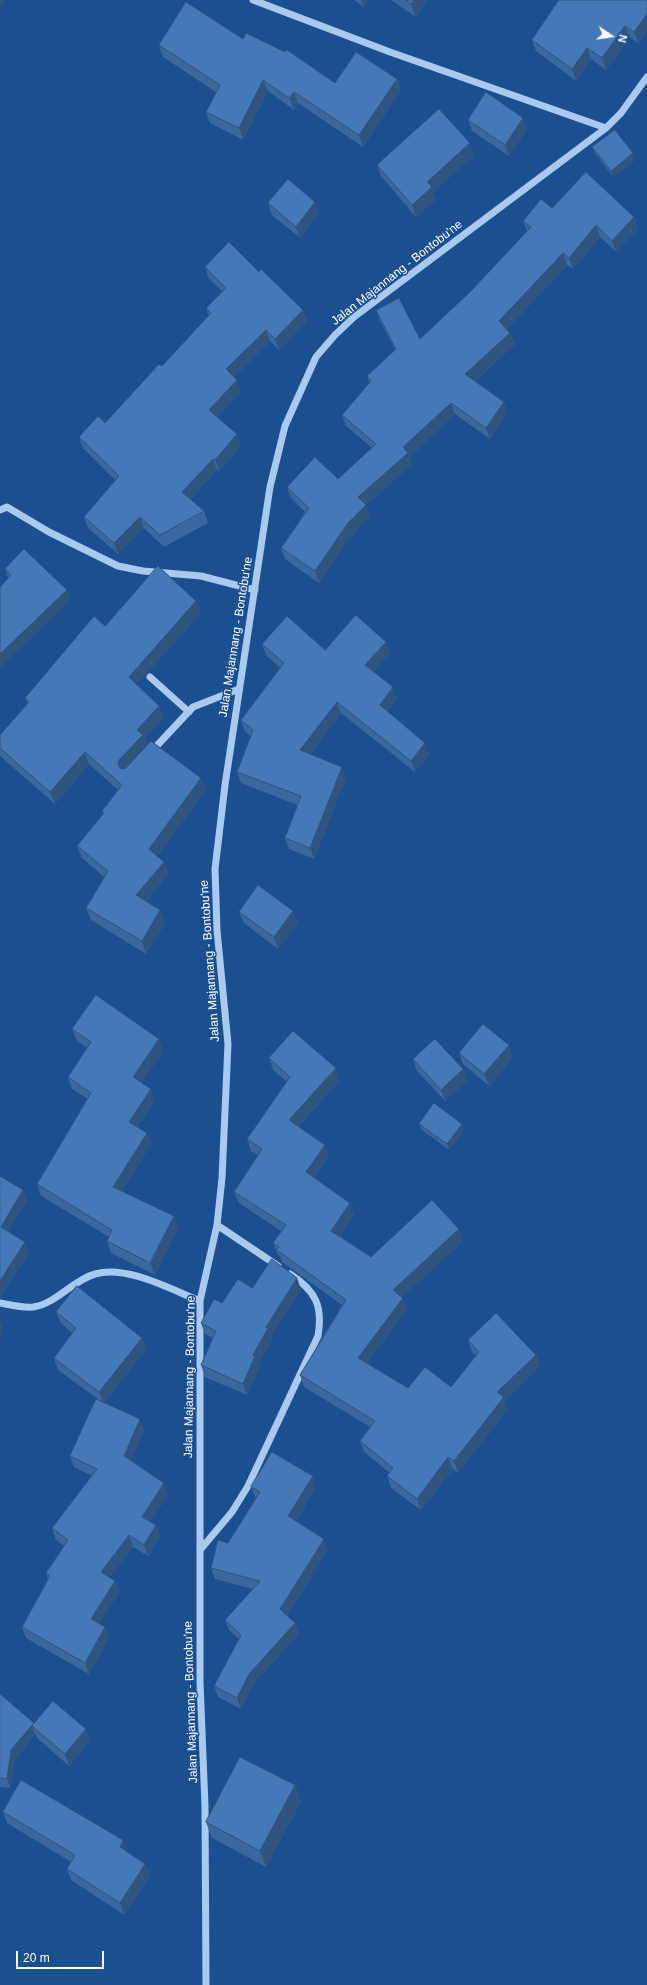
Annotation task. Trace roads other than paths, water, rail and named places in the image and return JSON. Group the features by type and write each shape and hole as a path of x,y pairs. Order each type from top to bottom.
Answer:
{"street":[{"path":"253,0 390,52 606,128"},
{"name":"Jalan Majannang - Bontobu'ne","path":"206,1985 204,1806 200,1682 200,1301 217,1225 222,1178 228,1044 217,930 215,869 270,487 285,426 316,358 335,335 354,317 606,128 621,113 647,77"},
{"path":"0,510 7,507 49,532 118,566 143,571 201,576 255,590"},
{"path":"150,677 189,712"},
{"path":"143,760 193,707 240,689"},
{"path":"200,1550 232,1512 248,1486 318,1336 320,1320 319,1308 314,1294 294,1276 217,1225"},
{"path":"0,1303 14,1306 34,1307 54,1298 76,1283 95,1274 115,1272 135,1276 200,1301"}]}
